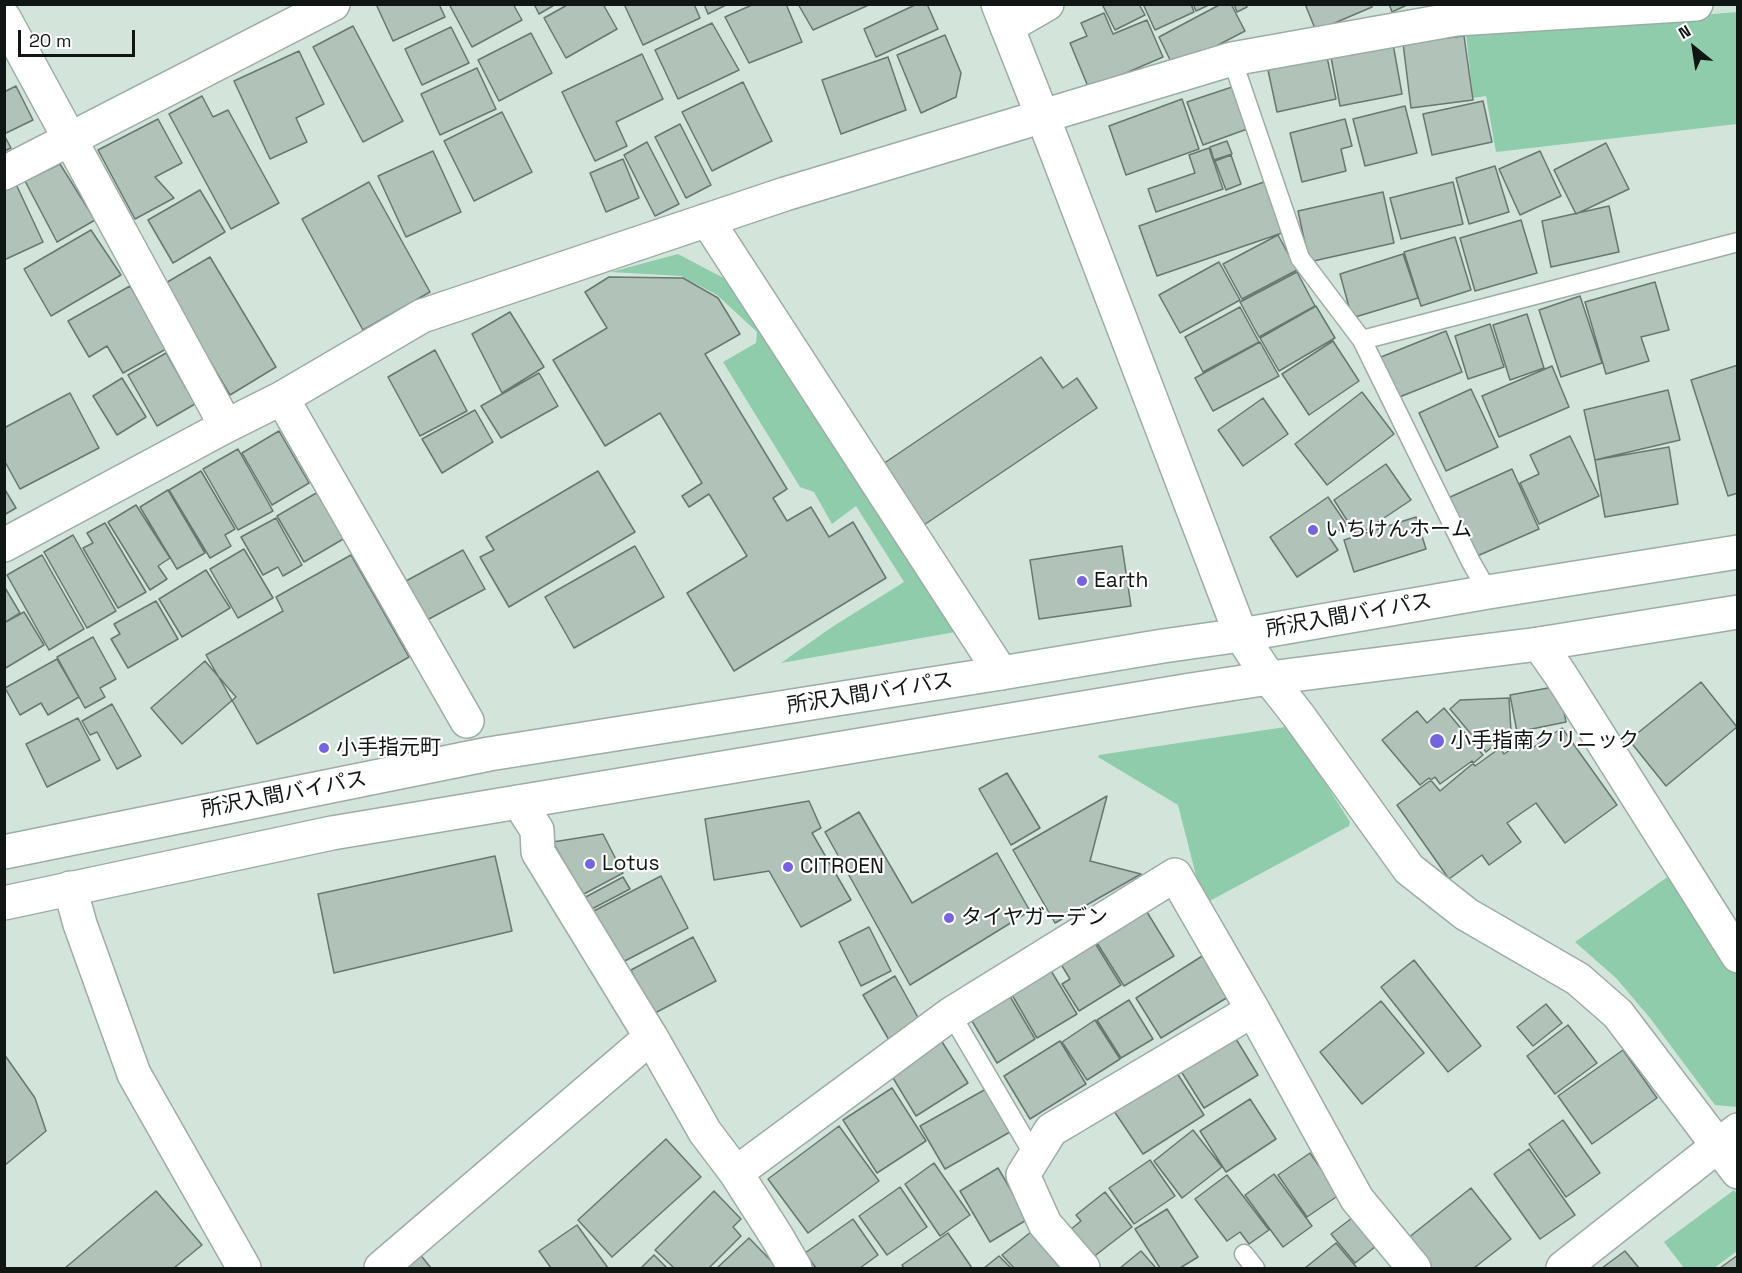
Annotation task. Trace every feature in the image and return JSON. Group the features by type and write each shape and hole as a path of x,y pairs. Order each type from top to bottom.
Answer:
{"main road":[{"path":"4,172 333,4"},
{"path":"1047,4 1002,16 1043,117 1241,635 1269,678 1409,869 1466,914 1578,979 1618,1014 1727,1137 1737,1172"},
{"path":"4,545 282,398 422,316 785,194 1232,59 1456,19 1696,4"},
{"path":"4,18 226,426"},
{"path":"707,220 1001,673"},
{"path":"282,398 467,721"},
{"name":"所沢入間バイパス","path":"4,852 489,754 1241,635 1737,552"},
{"path":"4,903 332,833 1269,678 1539,644 1737,612"},
{"path":"1539,644 1737,956"},
{"path":"519,802 537,830 538,852 651,1037 705,1132 736,1173 795,1269"},
{"path":"736,1173 951,1014 1175,875 1358,1199 1414,1269"},
{"path":"70,888 80,924 134,1074 244,1269"},
{"path":"1083,1269 1045,1224 1023,1175 1051,1130 1253,1010"},
{"path":"381,1269 651,1037"},
{"path":"1563,1269 1727,1137"}],"lane":[{"path":"1232,59 1300,258 1362,340 1488,592"},
{"path":"1362,340 1737,242"},
{"path":"951,1014 1035,1157"},
{"path":"1244,1254 1255,1269"}],"green space":[{"path":"1737,12 1737,124 1496,152 1486,96 1473,98 1466,34"},
{"path":"678,254 731,282 961,631 781,663 832,627 904,582 856,506 832,524 814,492 800,487 723,362 756,343 757,332 717,295 681,276 611,272"},
{"path":"1285,727 1291,729 1350,822 1349,826 1206,903 1201,895 1178,805 1098,757 1099,755"},
{"path":"1676,871 1737,966 1737,1107 1715,1105 1650,1018 1616,978 1575,942"},
{"path":"1734,1190 1737,1194 1737,1251 1714,1268 1684,1268 1664,1242"}],"building":[{"path":"376,4 439,4 445,17 393,41"},
{"path":"449,4 513,4 522,20 472,47"},
{"path":"534,4 556,4 539,14"},
{"path":"569,4 603,4 617,29 566,58 544,18"},
{"path":"624,4 694,4 700,18 643,45"},
{"path":"704,4 728,4 708,14"},
{"path":"754,4 786,4 802,42 749,63 725,17"},
{"path":"798,4 871,4 813,30"},
{"path":"917,4 927,4 938,29 876,57 864,29"},
{"path":"1102,4 1139,4 1145,15 1115,30"},
{"path":"1143,4 1191,4 1194,12 1155,30"},
{"path":"1193,4 1211,4 1196,11"},
{"path":"1221,4 1231,4 1245,31 1174,68 1159,37"},
{"path":"1234,4 1246,4 1247,7 1237,12"},
{"path":"1305,4 1371,4 1372,7 1316,31"},
{"path":"1389,4 1409,4 1392,12"},
{"path":"1104,13 1113,34 1147,20 1163,57 1089,89 1070,43 1087,36 1081,23"},
{"path":"712,23 739,70 678,99 655,50"},
{"path":"353,26 403,121 363,142 313,47"},
{"path":"451,27 469,63 422,85 405,49"},
{"path":"531,33 552,73 499,101 478,60"},
{"path":"945,35 961,73 956,97 921,113 897,55"},
{"path":"1464,36 1473,100 1411,108 1403,43"},
{"path":"1393,44 1402,94 1340,106 1331,57"},
{"path":"299,51 324,104 296,118 307,142 270,159 234,81"},
{"path":"642,54 663,99 616,122 627,146 595,161 562,92"},
{"path":"888,57 906,110 841,134 822,80"},
{"path":"1327,57 1336,99 1277,112 1268,70"},
{"path":"477,68 496,109 440,135 421,94"},
{"path":"743,82 772,141 712,171 682,112"},
{"path":"16,86 33,120 4,134 4,92"},
{"path":"1235,86 1250,128 1203,145 1187,102"},
{"path":"202,96 213,117 228,110 279,203 231,229 169,114"},
{"path":"1182,99 1199,149 1126,175 1109,126"},
{"path":"1483,101 1492,142 1432,155 1423,114"},
{"path":"1405,106 1417,153 1365,166 1353,119"},
{"path":"502,112 532,172 474,201 444,141"},
{"path":"158,119 182,163 155,177 174,198 135,219 98,150"},
{"path":"1345,119 1352,146 1341,149 1346,171 1302,182 1290,133"},
{"path":"680,124 711,185 686,198 655,137"},
{"path":"4,135 11,148 4,151"},
{"path":"1227,141 1232,154 1214,160 1210,147"},
{"path":"647,142 679,204 655,216 624,155"},
{"path":"1606,143 1629,189 1576,214 1554,170"},
{"path":"1209,148 1223,189 1156,212 1148,189 1195,173 1189,155"},
{"path":"433,151 461,212 406,237 378,176"},
{"path":"1540,151 1561,196 1520,215 1499,169"},
{"path":"1231,155 1241,184 1226,190 1215,161"},
{"path":"623,159 639,198 606,212 590,173"},
{"path":"60,164 95,220 57,242 25,181"},
{"path":"1495,166 1509,212 1469,224 1456,178"},
{"path":"15,182 43,242 4,260 4,187"},
{"path":"369,182 430,292 363,330 302,219"},
{"path":"1264,182 1282,233 1157,276 1139,226"},
{"path":"1453,182 1463,224 1401,239 1390,198"},
{"path":"200,190 225,232 173,263 148,220"},
{"path":"1383,192 1394,243 1309,262 1298,211"},
{"path":"1609,206 1619,252 1551,267 1542,221"},
{"path":"1521,220 1537,273 1475,291 1460,238"},
{"path":"91,230 121,275 51,316 24,269"},
{"path":"1278,235 1297,270 1242,299 1223,264"},
{"path":"1455,237 1471,290 1421,306 1404,252"},
{"path":"1403,254 1418,298 1352,318 1340,274"},
{"path":"210,257 276,367 230,395 164,284"},
{"path":"1219,262 1240,300 1180,333 1159,295"},
{"path":"1297,272 1315,306 1259,337 1240,302"},
{"path":"609,277 683,278 718,298 740,334 705,354 787,489 773,498 787,521 811,507 829,537 853,522 886,578 734,671 687,593 747,556 709,494 689,507 682,496 702,483 660,413 605,446 553,360 607,328 585,292"},
{"path":"1655,282 1669,330 1641,337 1649,361 1606,374 1585,302"},
{"path":"130,286 166,349 123,373 107,346 89,357 68,321"},
{"path":"1580,296 1602,363 1561,377 1539,310"},
{"path":"1316,306 1335,338 1279,371 1260,338"},
{"path":"1240,307 1259,342 1203,372 1185,337"},
{"path":"510,312 544,367 502,393 472,334"},
{"path":"1527,314 1544,368 1510,380 1493,325"},
{"path":"1490,324 1504,367 1468,379 1455,336"},
{"path":"1446,331 1462,372 1397,398 1381,357"},
{"path":"1333,341 1359,381 1309,415 1282,374"},
{"path":"1260,342 1279,376 1213,411 1195,378"},
{"path":"435,350 467,411 420,436 388,377"},
{"path":"166,353 195,404 157,426 128,375"},
{"path":"1041,357 1063,388 1077,378 1097,408 921,527 880,466"},
{"path":"1738,365 1738,493 1728,496 1691,380"},
{"path":"1552,366 1569,407 1499,437 1482,396"},
{"path":"539,373 558,406 501,438 481,406"},
{"path":"122,378 146,417 117,435 93,396"},
{"path":"1471,389 1498,447 1446,471 1419,413"},
{"path":"1668,390 1680,440 1595,460 1584,410"},
{"path":"1362,392 1394,434 1327,485 1295,444"},
{"path":"70,393 99,448 20,489 4,460 4,428"},
{"path":"1263,398 1288,434 1243,466 1218,430"},
{"path":"475,410 493,442 442,473 422,439"},
{"path":"279,431 309,483 272,505 242,453"},
{"path":"1570,436 1599,496 1539,524 1520,483 1539,474 1530,455"},
{"path":"1669,447 1678,504 1605,517 1595,460"},
{"path":"238,449 273,511 238,530 203,469"},
{"path":"1386,464 1411,500 1357,536 1334,500"},
{"path":"1512,469 1539,529 1475,557 1448,498"},
{"path":"201,471 235,529 225,535 231,546 210,558 169,490"},
{"path":"598,471 635,532 509,607 480,557 494,550 486,537"},
{"path":"4,488 16,508 4,515"},
{"path":"168,490 205,553 177,569 140,507"},
{"path":"318,492 345,538 304,562 277,516"},
{"path":"1328,497 1347,525 1329,537 1338,550 1297,577 1270,537"},
{"path":"136,505 170,558 158,566 167,579 150,590 108,522"},
{"path":"1416,517 1426,549 1354,572 1344,540"},
{"path":"276,518 302,565 283,576 278,567 263,575 241,537"},
{"path":"105,523 146,592 118,608 83,548 93,543 87,533"},
{"path":"73,535 116,611 87,628 44,552"},
{"path":"635,546 664,597 574,648 545,597"},
{"path":"1122,546 1131,606 1039,619 1030,560"},
{"path":"244,549 273,598 238,618 210,569"},
{"path":"463,550 485,589 427,620 406,581"},
{"path":"42,555 84,629 49,650 7,575"},
{"path":"351,555 409,657 257,744 206,655 283,611 276,597"},
{"path":"206,570 230,608 182,637 159,599"},
{"path":"4,586 20,613 4,623"},
{"path":"156,601 178,639 128,668 111,639 120,634 114,624"},
{"path":"24,612 44,645 4,669 4,623"},
{"path":"93,637 116,679 100,688 105,697 85,708 57,657"},
{"path":"57,659 79,697 48,715 41,703 20,715 5,688"},
{"path":"205,661 236,697 182,744 151,708"},
{"path":"1701,682 1737,727 1666,786 1629,740"},
{"path":"1559,686 1566,722 1517,732 1510,695"},
{"path":"1509,698 1511,731 1486,752 1450,709 1460,700"},
{"path":"112,704 141,756 117,769 97,732 90,735 82,721"},
{"path":"1444,708 1483,755 1440,791 1429,778 1420,785 1382,740 1417,711 1427,723"},
{"path":"78,718 100,760 47,787 26,744"},
{"path":"1562,728 1617,805 1565,843 1536,803 1507,823 1521,842 1489,865 1482,855 1449,879 1397,805 1435,777 1440,784 1472,761 1475,766 1500,748 1504,754 1525,740 1531,749"},
{"path":"1007,773 1040,828 1011,845 979,789"},
{"path":"1107,796 1090,861 1141,874 1055,923 1013,850"},
{"path":"809,801 821,828 812,833 851,900 801,927 769,871 714,880 705,819"},
{"path":"859,812 912,903 997,853 1030,911 910,985 825,832"},
{"path":"603,834 623,873 582,895 553,842"},
{"path":"495,856 512,931 334,973 318,894"},
{"path":"661,876 688,928 619,964 592,912"},
{"path":"623,877 630,889 588,911 582,899"},
{"path":"1142,904 1174,956 1124,986 1092,935"},
{"path":"869,927 891,971 861,986 839,942"},
{"path":"1090,935 1121,985 1079,1011 1062,984 1070,979 1056,956"},
{"path":"693,937 716,981 653,1014 631,970"},
{"path":"1207,953 1233,994 1161,1038 1136,998"},
{"path":"1414,960 1481,1046 1448,1072 1381,987"},
{"path":"1050,969 1077,1014 1037,1038 1011,993"},
{"path":"895,976 920,1021 889,1040 863,995"},
{"path":"1008,993 1035,1039 997,1063 969,1016"},
{"path":"1129,1000 1153,1039 1121,1058 1097,1020"},
{"path":"1381,1001 1424,1053 1362,1104 1320,1052"},
{"path":"1546,1004 1562,1023 1533,1046 1517,1027"},
{"path":"1095,1020 1120,1059 1087,1080 1062,1042"},
{"path":"1568,1025 1597,1063 1555,1094 1527,1056"},
{"path":"1233,1034 1258,1075 1204,1108 1179,1068"},
{"path":"939,1037 968,1083 916,1116 887,1068"},
{"path":"1060,1041 1086,1084 1030,1119 1004,1076"},
{"path":"1623,1050 1657,1098 1592,1144 1558,1096"},
{"path":"4,1054 35,1098 46,1131 4,1166"},
{"path":"1175,1070 1204,1115 1143,1154 1114,1111"},
{"path":"892,1088 926,1141 877,1173 843,1120"},
{"path":"986,1089 1010,1132 945,1169 920,1126"},
{"path":"1250,1099 1276,1139 1226,1172 1200,1131"},
{"path":"1563,1120 1600,1173 1566,1197 1529,1144"},
{"path":"839,1126 879,1181 808,1233 768,1179"},
{"path":"1193,1130 1222,1167 1182,1198 1154,1161"},
{"path":"666,1139 701,1177 612,1257 578,1220"},
{"path":"1529,1149 1575,1215 1540,1239 1494,1174"},
{"path":"1310,1153 1339,1195 1307,1217 1278,1175"},
{"path":"1150,1160 1175,1196 1134,1224 1109,1188"},
{"path":"934,1163 970,1215 940,1236 905,1184"},
{"path":"998,1168 1028,1219 990,1242 960,1191"},
{"path":"1274,1174 1312,1226 1283,1247 1245,1195"},
{"path":"1227,1175 1269,1230 1249,1244 1240,1232 1227,1241 1195,1199"},
{"path":"900,1187 927,1227 887,1255 859,1216"},
{"path":"1471,1188 1511,1239 1474,1268 1432,1268 1408,1238"},
{"path":"156,1191 202,1245 174,1268 65,1268"},
{"path":"714,1191 741,1219 733,1227 741,1236 709,1268 674,1268 655,1250"},
{"path":"1105,1192 1132,1227 1092,1258 1070,1230 1081,1221 1076,1215"},
{"path":"1167,1209 1198,1257 1180,1268 1160,1268 1135,1229"},
{"path":"1352,1218 1376,1246 1355,1263 1331,1234"},
{"path":"853,1219 878,1255 860,1268 816,1268 805,1253"},
{"path":"577,1225 608,1268 551,1268 539,1251"},
{"path":"1036,1228 1069,1268 1014,1268 1002,1255"},
{"path":"948,1233 972,1268 904,1268 902,1265"},
{"path":"749,1238 778,1268 717,1268"},
{"path":"1336,1243 1357,1268 1305,1268"},
{"path":"1141,1251 1156,1268 1120,1268"},
{"path":"1625,1251 1639,1268 1602,1268"},
{"path":"418,1252 431,1268 397,1268"},
{"path":"654,1255 667,1268 641,1268"},
{"path":"1738,1255 1738,1268 1720,1268"},
{"path":"999,1256 1011,1268 984,1268"}],"place":[{"name":"いちけんホーム","path":"1313,530"},
{"name":"Earth","path":"1082,581"},
{"name":"小手指南クリニック","path":"1437,741"},
{"name":"小手指元町","path":"324,748"},
{"name":"Lotus","path":"590,864"},
{"name":"CITROEN","path":"788,867"},
{"name":"タイヤガーデン","path":"949,918"}]}
